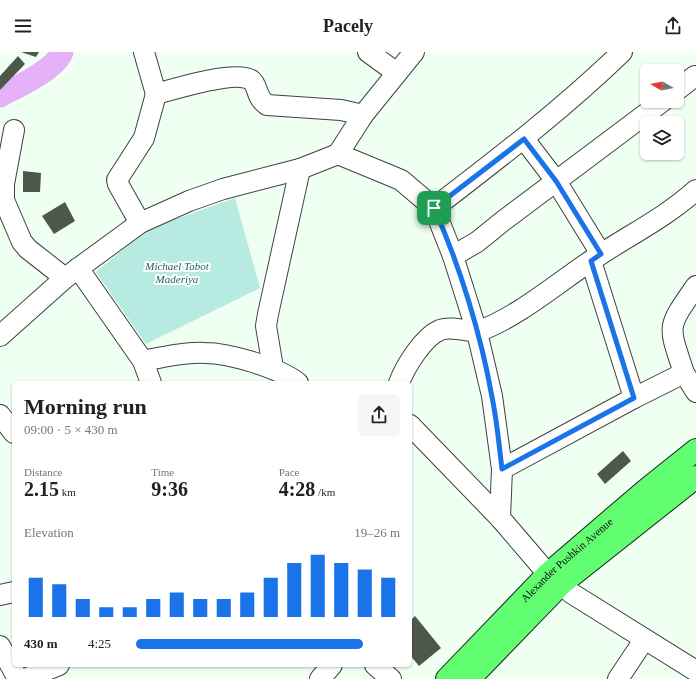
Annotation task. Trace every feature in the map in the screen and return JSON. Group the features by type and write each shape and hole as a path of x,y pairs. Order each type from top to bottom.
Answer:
{"main road":[{"name":"Alexander Pushkin Avenue","path":"447,679 555,579 646,490 696,450"},
{"name":"Alexander Pushkin Avenue","path":"469,679 555,579 696,477"}],"street":[{"path":"140,223 117,180 144,138 156,94 144,52"},
{"path":"368,52 397,73"},
{"path":"0,336 71,273 140,223 189,201 223,189 300,169 338,154 363,115 414,52"},
{"path":"434,208 524,139 588,85 622,52"},
{"path":"684,85 696,76"},
{"path":"156,94 212,80 244,77 250,79 254,84 260,99 267,105 341,110 363,115"},
{"path":"453,256 478,242 653,108"},
{"path":"14,130 4,184 4,200 22,242 28,250 71,273 143,361 151,381"},
{"path":"524,139 556,181 596,258 634,398"},
{"path":"338,154 401,180 434,208 453,256 477,332 492,396 502,469 500,518"},
{"path":"274,368 266,326 300,169"},
{"path":"400,381 406,366 420,348 439,330 450,329 477,332 504,320 596,258 665,216 696,190"},
{"path":"696,286 675,316 671,327 672,335 684,373 696,392"},
{"path":"143,361 205,353 274,368 295,381"},
{"path":"502,469 634,398 684,373"},
{"path":"0,415 12,430"},
{"path":"412,427 500,518 555,579 571,593 644,640 696,671"},
{"path":"0,595 12,592"},
{"path":"618,679 644,640"},
{"path":"0,646 14,676 51,667"},
{"path":"320,679 330,667"},
{"path":"377,667 391,679"}],"green space":[{"name":"Michael Tabot Maderiya","path":"235,198 260,288 146,344 96,272 148,229"}],"building":[{"path":"21,52 39,52 36,57"},
{"path":"18,56 25,64 0,90 0,76"},
{"path":"23,171 41,173 40,192 23,192"},
{"path":"65,202 75,221 54,234 42,216"},
{"path":"623,451 631,461 605,484 597,474"},
{"path":"415,616 441,648 419,666 412,657 412,619"}],"waterway":[{"path":"0,96 44,71 58,59 62,52"}],"route":[{"path":"524,139 556,181 601,254 591,261 634,398 502,469 492,396 477,332 453,256 434,208 524,139"}]}
